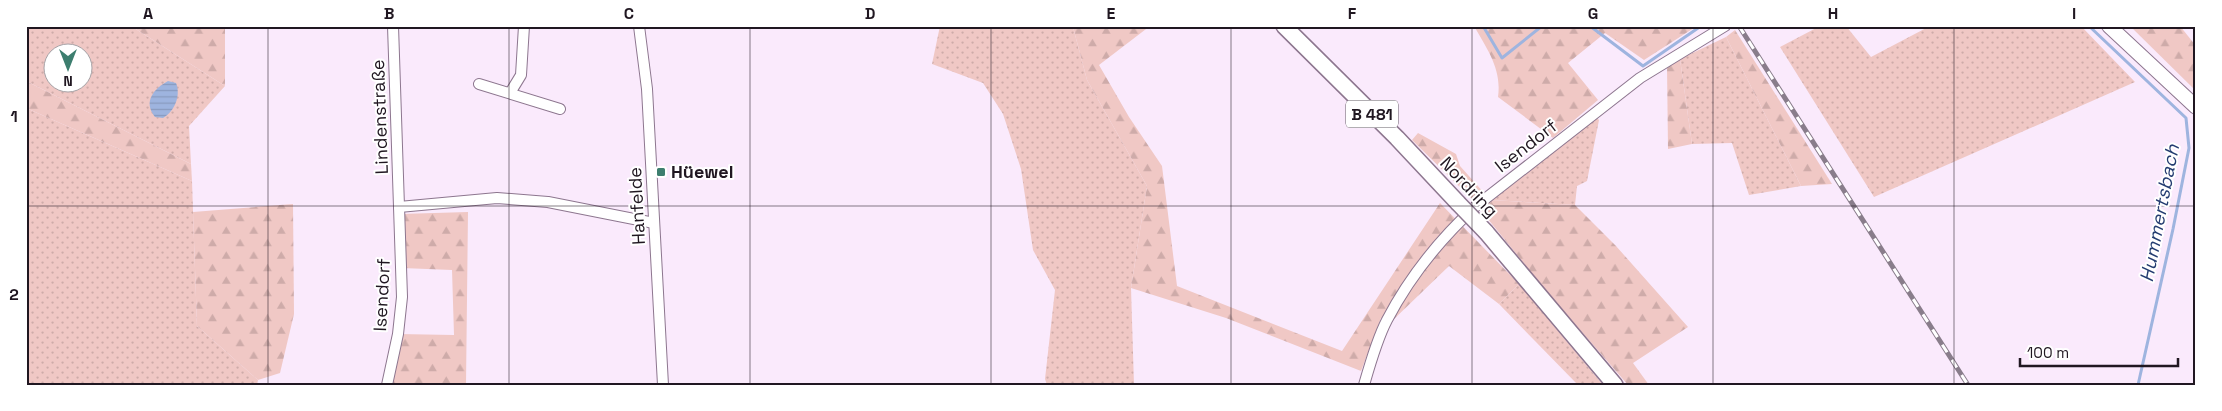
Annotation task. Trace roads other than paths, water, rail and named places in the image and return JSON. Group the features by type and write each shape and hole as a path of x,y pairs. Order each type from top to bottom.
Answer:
{"main road":[{"name":"Nordring","path":"1284,26 1397,138 1486,232 1614,385"}],"street":[{"name":"Lindenstraße","path":"393,26 399,207"},
{"path":"510,94 521,75 524,26"},
{"name":"Hanfelde","path":"640,26 647,89 663,385"},
{"name":"Isendorf","path":"1364,385 1386,321 1431,250 1459,221 1640,78 1725,26"},
{"path":"2109,26 2196,107"},
{"path":"479,84 560,109"},
{"path":"399,207 497,198 548,202 654,222"},
{"name":"Isendorf","path":"387,385 402,305 399,207"}],"water":[{"path":"168,81 176,83 178,93 176,102 171,111 163,118 155,117 151,111 150,100 155,91"}],"waterway":[{"path":"1483,26 1502,58 1542,26"},
{"path":"1590,26 1643,66 1701,26"},
{"name":"Hummertsbach","path":"2089,26 2186,118 2189,148 2138,385"}],"railway":[{"path":"1739,26 1968,385"}],"place":[{"name":"Hüewel","path":"661,172"}]}
